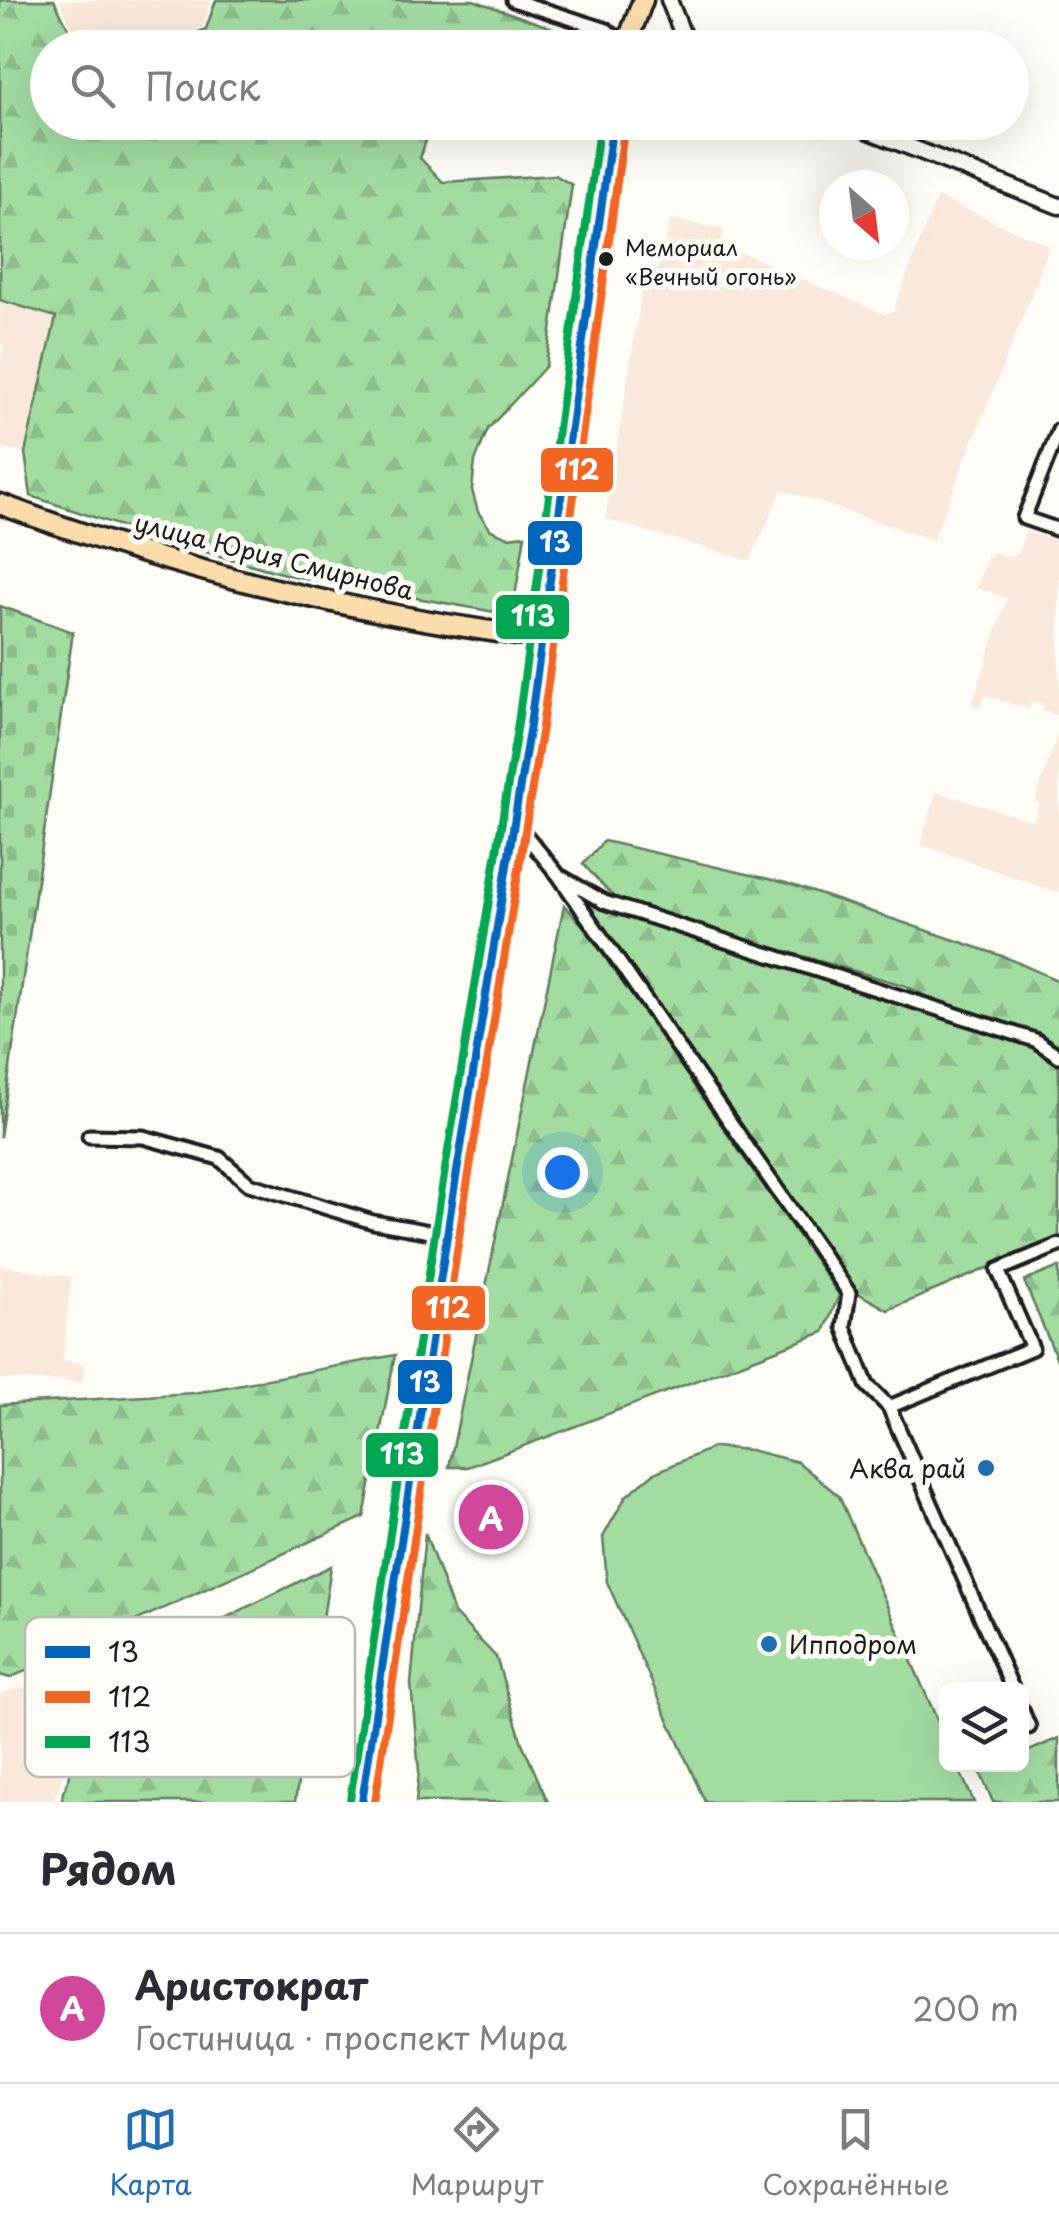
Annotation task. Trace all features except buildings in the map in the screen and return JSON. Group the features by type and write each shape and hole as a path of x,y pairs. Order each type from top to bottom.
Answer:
{"main road":[{"path":"633,30 643,0"},
{"path":"362,1802 530,725 609,140"},
{"name":"улица Юрия Смирнова","path":"0,504 155,554 285,590 370,610 540,638"}],"street":[{"path":"513,0 607,30"},
{"path":"668,0 680,30"},
{"path":"892,140 1059,206"},
{"path":"1059,430 1024,518 1059,530"},
{"path":"513,820 559,876 850,1292 844,1327 868,1385 889,1407 1009,1682"},
{"path":"559,876 604,902 1034,1040 1059,1056"},
{"path":"89,1136 143,1137 219,1158 249,1184 373,1222 448,1235"},
{"path":"889,1407 1032,1348 998,1270 1059,1245"}],"shaded area":[{"path":"59,0 211,0 203,27 196,30 73,30"},
{"path":"937,197 1049,245 933,540 782,490 750,561 605,519 643,284 656,274 671,219 725,230 720,243 884,314 893,311"},
{"path":"0,300 56,317 25,453 0,448 0,363 4,346 0,344"},
{"path":"1025,532 1059,540 1059,716 1042,710 1043,705 1032,701 1029,709 984,695 980,707 972,704 1007,598 976,588 987,557 991,558 993,552 1008,557 1018,554"},
{"path":"1059,728 1059,893 921,845 936,792 1033,821 1040,803 1035,801"},
{"path":"0,1265 71,1277 63,1361 84,1363 83,1382 0,1379"},
{"path":"25,1687 25,1777 62,1777 54,1802 0,1802 0,1693"}],"green space":[{"path":"0,0 54,0 69,30 30,30 30,140 426,140 420,158 443,182 555,175 572,185 546,366 488,429 475,461 472,490 478,512 491,530 508,537 525,535 512,615 288,575 159,539 31,496 25,453 56,317 0,300"},
{"path":"216,0 473,0 557,30 204,30"},
{"path":"0,606 73,632 0,1137"},
{"path":"604,841 786,883 1005,957 1059,981 1059,1046 1034,1032 943,1005 906,986 619,903 583,864"},
{"path":"580,899 1033,1046 1059,1061 1059,1238 888,1310 854,1291"},
{"path":"564,905 584,927 839,1295 824,1332 468,1467 449,1467"},
{"path":"1059,1267 1059,1364 1024,1281"},
{"path":"395,1355 364,1517 144,1617 25,1617 25,1671 10,1678 0,1675 0,1405 194,1393"},
{"name":"Ипподром","path":"714,1447 750,1450 798,1462 839,1496 939,1724 939,1772 960,1772 974,1802 705,1802 607,1582 603,1537 626,1496 654,1473"},
{"path":"425,1533 454,1613 496,1657 522,1743 548,1802 416,1802 419,1771 411,1684"},
{"path":"331,1566 323,1617 227,1617"},
{"path":"1059,1738 1059,1802 993,1802 980,1772 1029,1772 1029,1751"},
{"path":"69,1777 299,1777 295,1802 61,1802"}],"transit line":[{"name":"113","path":"355,1767 440,1200 518,723 598,140"},
{"name":"13","path":"362,1802 452,1202 530,725 611,140"},
{"name":"112","path":"375,1802 464,1204 542,727 623,140"},
{"name":"113","path":"350,1800 353,1777"}],"place":[{"name":"Мемориал «Вечный огонь»","path":"606,259"},
{"name":"Аква рай","path":"986,1468"},
{"name":"Аристократ","path":"491,1517"},
{"name":"Ипподром","path":"769,1644"}]}
